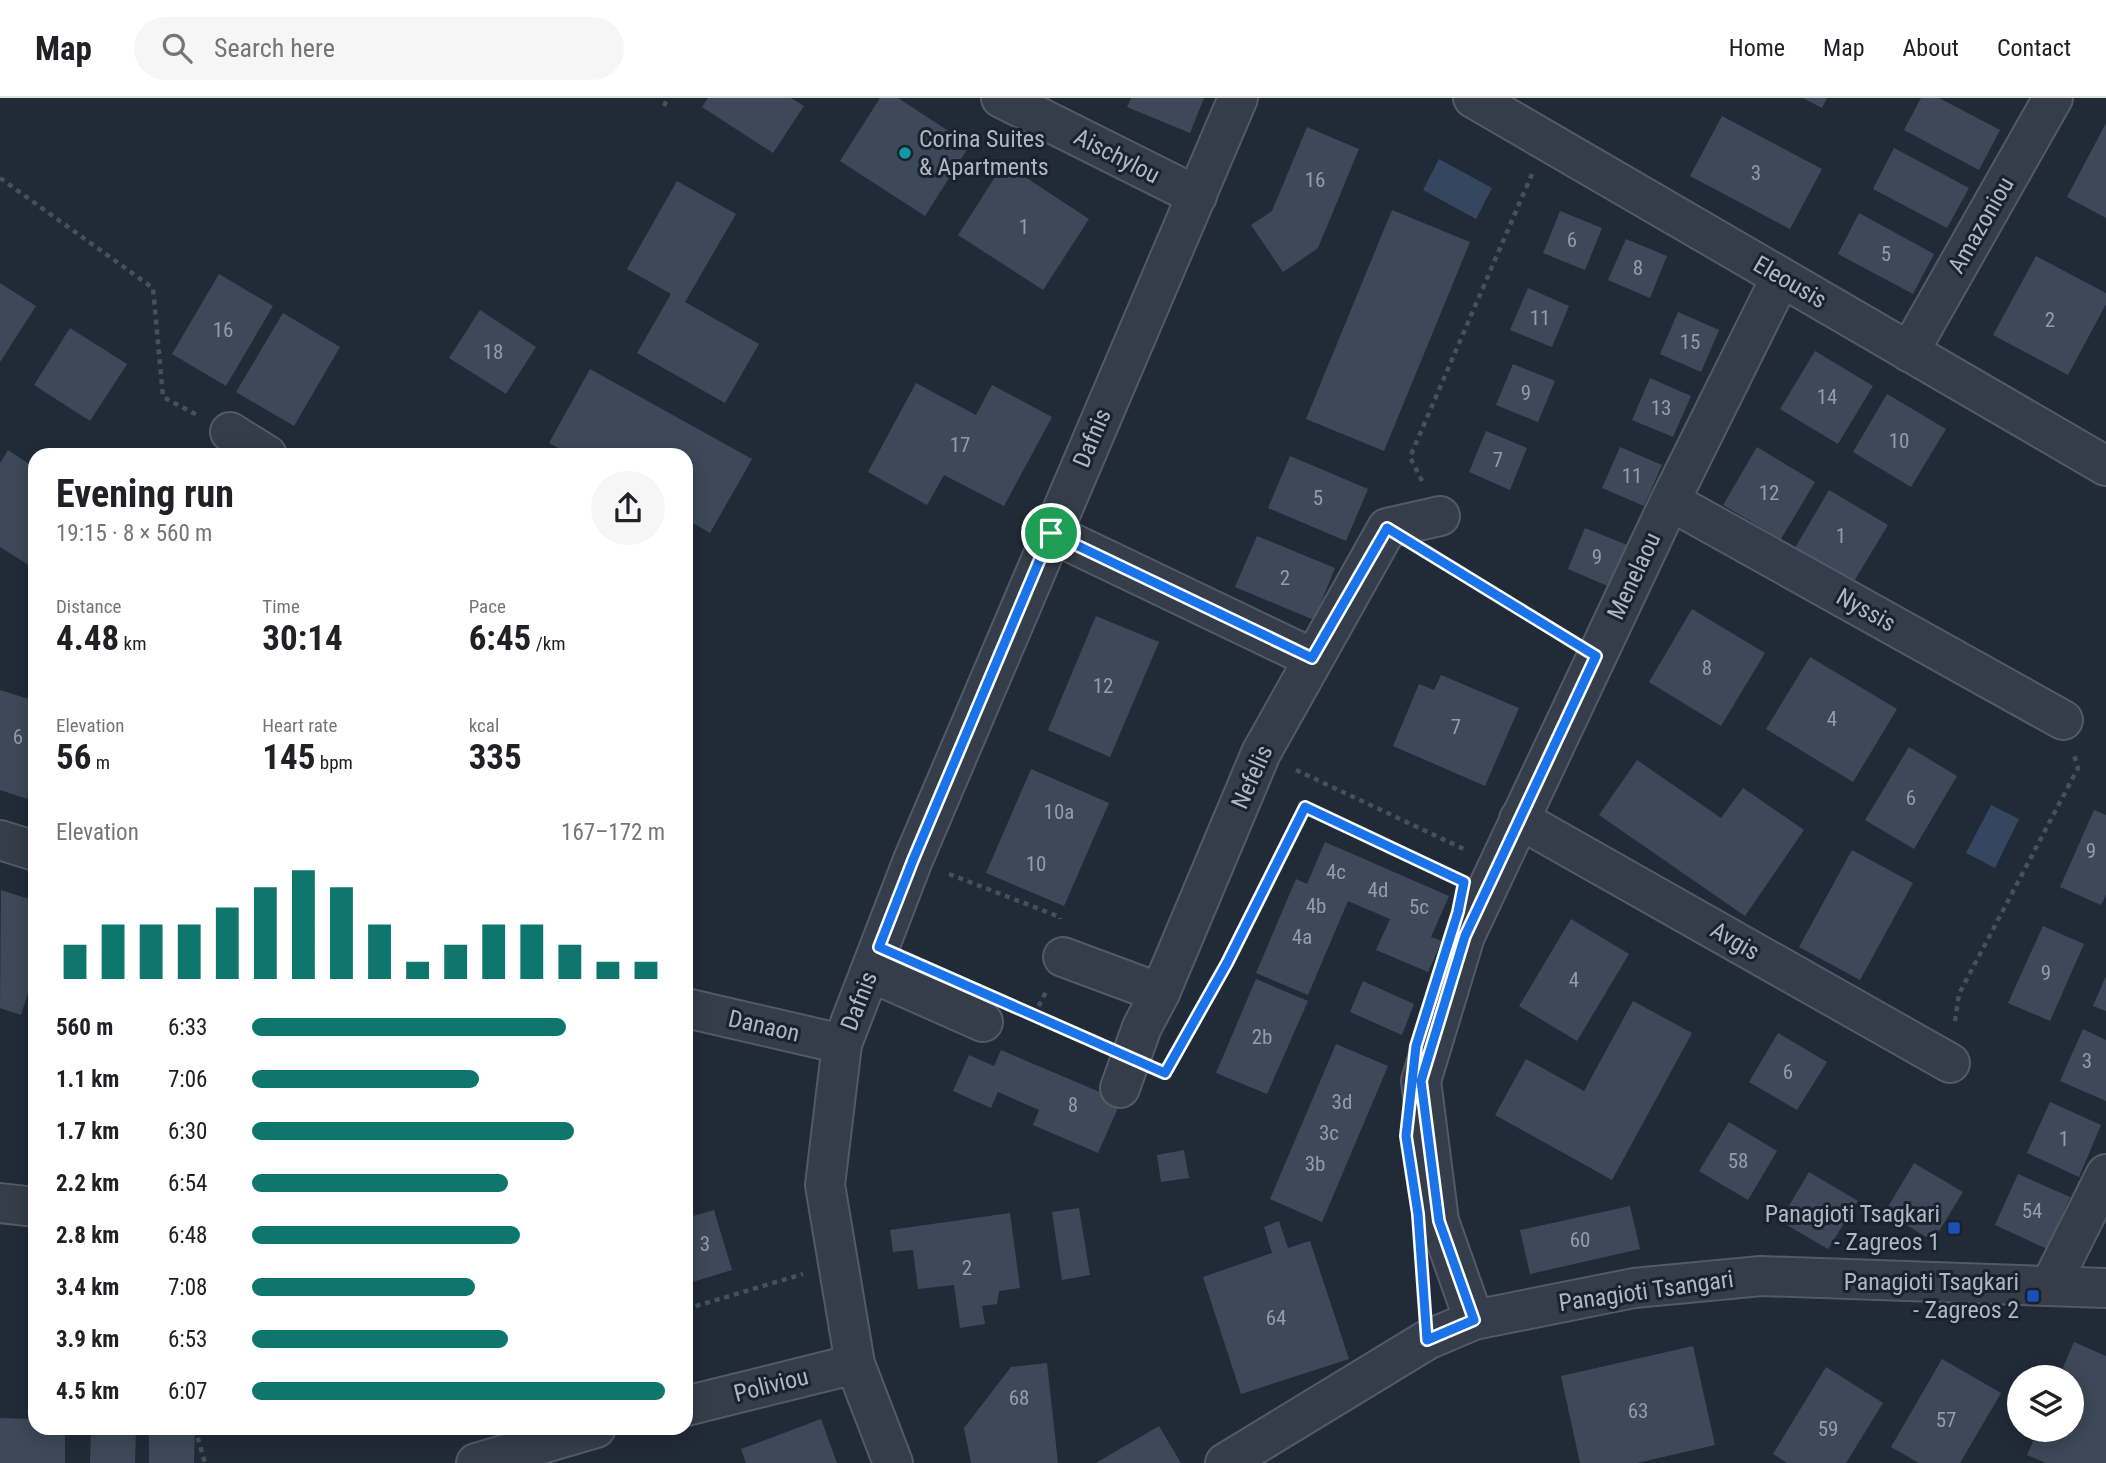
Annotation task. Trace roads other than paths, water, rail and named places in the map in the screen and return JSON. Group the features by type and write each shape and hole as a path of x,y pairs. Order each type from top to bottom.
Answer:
{"street":[{"name":"Aischylou","path":"1000,98 1197,196"},
{"name":"Dafnis","path":"893,1463 855,1364 825,1185 842,1044 913,860 1238,98"},
{"name":"Amazoniou","path":"1909,352 2053,98"},
{"name":"Eleousis","path":"1498,104 1547,141 2106,466"},
{"name":"Menelaou","path":"1474,1320 1439,1221 1421,1081 1465,936 1670,500 1782,277"},
{"path":"230,432 256,448"},
{"name":"Nyssis","path":"1670,500 2063,719"},
{"name":"Nefelis","path":"1125,1073 1142,1027 1160,993 1261,753 1312,658 1387,528 1440,516"},
{"path":"1051,533 1312,658"},
{"name":"Avgis","path":"1519,818 1950,1063"},
{"path":"0,840 28,849"},
{"path":"1063,957 1160,993"},
{"path":"870,972 997,1013"},
{"name":"Danaon","path":"693,1010 842,1044"},
{"path":"2050,1286 2106,1174"},
{"path":"0,1203 28,1206"},
{"name":"Panagioti Tsangari","path":"1225,1463 1427,1340 1474,1320 1634,1288 1761,1276 2106,1288"},
{"name":"Poliviou","path":"693,1404 855,1364"},
{"path":"476,1463 566,1435"}],"water":[{"path":"1439,159 1492,188 1476,219 1423,190"},
{"path":"1991,805 2019,819 1995,868 1966,853"}],"place":[{"name":"Corina Suites & Apartments","path":"905,153"},
{"name":"Panagioti Tsagkari - Zagreos 1","path":"1954,1228"},
{"name":"Panagioti Tsagkari - Zagreos 2","path":"2033,1296"}]}
